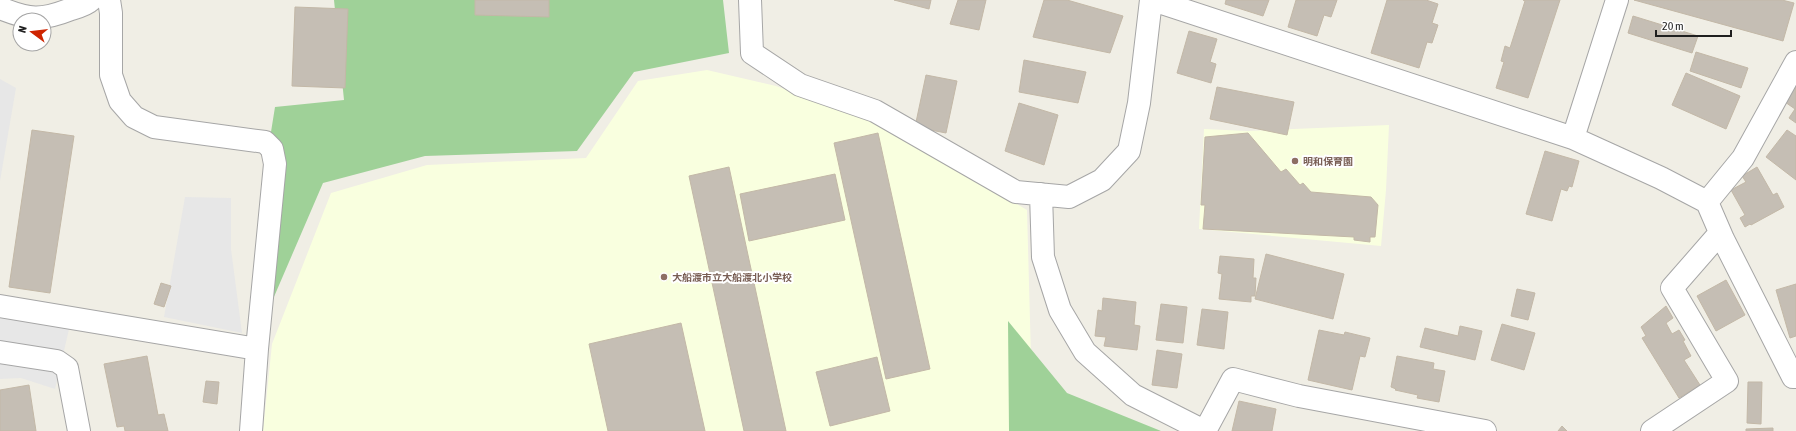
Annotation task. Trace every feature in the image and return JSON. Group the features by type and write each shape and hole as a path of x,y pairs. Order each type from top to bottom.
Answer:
{"street":[{"path":"0,8 21,16 39,18 57,15 91,0"},
{"path":"109,0 111,13 111,75 120,101 134,117 154,127 265,142 272,148 275,164 257,349 251,431"},
{"path":"750,0 752,53 800,85 875,111 1016,192 1069,197 1102,180 1129,151 1139,103 1152,0 1573,138 1661,178 1707,202 1720,233 1793,377 1796,377"},
{"path":"1573,138 1617,0"},
{"path":"1707,202 1743,158 1796,62"},
{"path":"1041,194 1043,257 1060,310 1085,352 1133,395 1204,431 1233,379 1299,396 1485,431"},
{"path":"1652,431 1727,381 1672,288 1720,233"},
{"path":"0,306 257,349"},
{"path":"0,352 57,362 68,368 79,431"}],"shaded area":[{"name":"大船渡市立大船渡北小学校","path":"707,70 776,86 877,122 1027,210 1033,431 263,431 272,344 331,193 427,165 586,158 638,81"},
{"path":"0,79 16,88 0,181"},
{"name":"明和保育園","path":"1389,125 1386,190 1381,246 1199,229 1204,129 1247,131"},
{"path":"185,197 231,198 231,249 242,333 164,317"},
{"path":"0,314 70,325 55,389 21,378 0,379"}],"green space":[{"path":"334,0 723,0 729,53 634,72 577,151 425,156 323,183 264,320 266,163 275,107 344,100"},
{"path":"1008,321 1067,393 1161,431 1009,431"}],"building":[{"path":"475,0 549,0 549,17 475,15"},
{"path":"894,0 931,0 929,9"},
{"path":"958,0 986,0 979,30 950,24"},
{"path":"1044,0 1067,0 1123,16 1110,53 1033,37"},
{"path":"1226,0 1269,0 1263,16 1225,4"},
{"path":"1296,0 1337,0 1331,17 1324,15 1317,36 1288,27"},
{"path":"1387,0 1426,0 1438,4 1432,23 1438,25 1432,43 1427,42 1419,68 1371,53"},
{"path":"1523,0 1560,0 1528,98 1496,88 1504,62 1501,61 1505,46 1510,48 1525,1"},
{"path":"1634,0 1782,0 1794,3 1783,41"},
{"path":"295,7 348,9 345,88 292,86"},
{"path":"1633,16 1698,36 1692,53 1628,33"},
{"path":"1189,31 1217,39 1210,62 1216,64 1211,83 1177,73"},
{"path":"1696,52 1748,68 1741,88 1690,71"},
{"path":"1024,60 1086,72 1078,103 1019,92"},
{"path":"1686,73 1740,96 1726,129 1672,105"},
{"path":"926,75 957,81 946,133 915,127"},
{"path":"1796,86 1796,123 1789,118 1795,109 1785,102"},
{"path":"1217,87 1294,102 1287,135 1210,119"},
{"path":"1019,103 1058,115 1044,165 1005,151"},
{"path":"32,130 74,136 50,293 9,287"},
{"path":"1787,130 1796,136 1796,180 1766,157"},
{"path":"878,133 930,369 886,379 834,143"},
{"path":"1248,133 1281,172 1286,169 1300,185 1303,183 1311,192 1371,197 1378,205 1375,237 1370,237 1370,242 1354,240 1354,237 1203,229 1205,205 1201,205 1205,137"},
{"path":"1545,151 1579,161 1572,187 1569,186 1567,191 1561,189 1552,221 1526,214"},
{"path":"729,167 786,431 744,431 689,176"},
{"path":"1757,167 1773,195 1777,193 1784,207 1745,227 1740,218 1745,215 1731,190 1746,182 1742,176"},
{"path":"835,174 845,220 749,241 740,194"},
{"path":"1266,254 1344,274 1333,319 1255,299"},
{"path":"1220,256 1254,259 1253,278 1256,278 1255,296 1251,296 1251,302 1219,299 1222,274 1218,273"},
{"path":"1726,280 1745,315 1716,331 1697,296"},
{"path":"161,283 171,286 164,307 154,304"},
{"path":"1796,284 1796,336 1790,338 1776,290"},
{"path":"1517,289 1535,293 1528,320 1511,316"},
{"path":"1103,298 1136,302 1134,325 1140,326 1137,350 1104,346 1106,337 1095,336 1098,310 1102,311"},
{"path":"1161,304 1187,307 1183,343 1156,340"},
{"path":"1666,306 1673,318 1666,323 1672,334 1679,330 1685,340 1683,341 1691,356 1684,360 1700,385 1679,398 1642,338 1646,336 1641,327"},
{"path":"1202,309 1228,312 1224,349 1197,345"},
{"path":"681,323 705,431 608,431 589,344"},
{"path":"1502,324 1535,333 1524,370 1491,360"},
{"path":"1460,326 1482,331 1475,360 1420,347 1425,328 1458,336"},
{"path":"1319,330 1344,335 1345,332 1370,338 1365,357 1360,356 1352,390 1308,380"},
{"path":"1157,350 1182,354 1177,388 1152,385"},
{"path":"147,356 158,415 164,414 168,431 125,431 124,426 117,427 104,364"},
{"path":"1397,356 1434,363 1433,369 1445,371 1439,402 1417,398 1418,395 1395,390 1396,389 1391,387"},
{"path":"877,357 890,411 830,426 816,372"},
{"path":"206,381 219,382 217,404 203,402"},
{"path":"1748,382 1762,382 1761,424 1747,423"},
{"path":"29,385 36,431 0,431 0,390"},
{"path":"1239,401 1276,409 1272,431 1232,431"},
{"path":"1562,426 1567,431 1558,431"},
{"path":"1773,428 1773,431 1746,431 1746,429"}],"place":[{"name":"明和保育園","path":"1295,161"},
{"name":"大船渡市立大船渡北小学校","path":"664,277"}]}
